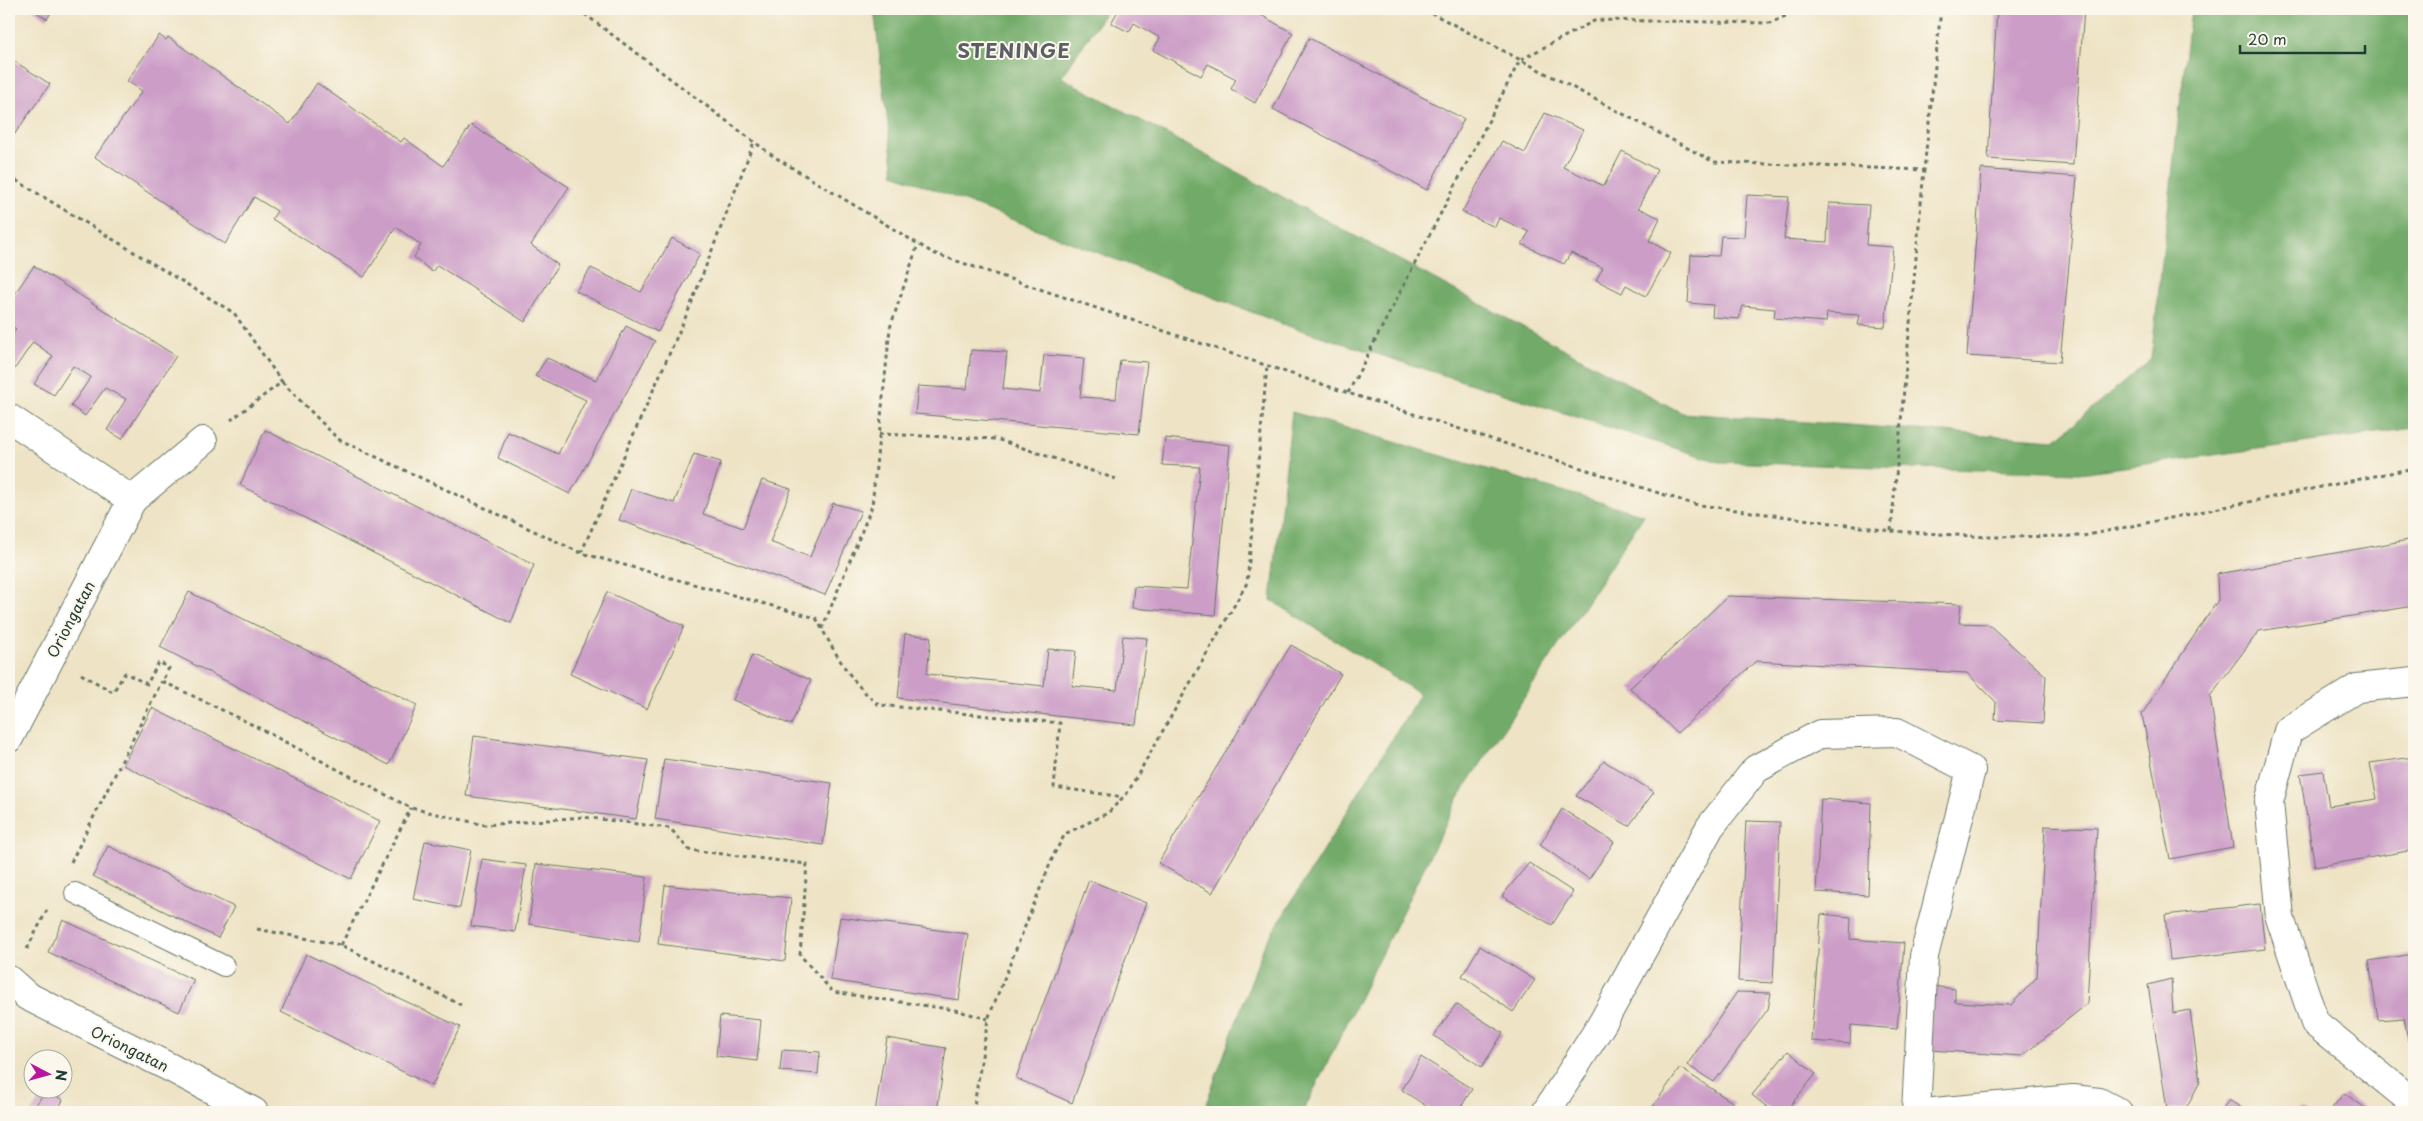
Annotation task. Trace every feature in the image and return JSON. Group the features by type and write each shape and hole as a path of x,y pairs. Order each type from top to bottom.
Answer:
{"street":[{"path":"9,418 132,500"},
{"name":"Oriongatan","path":"9,738 132,500 203,441"},
{"path":"2414,682 2357,688 2288,731 2269,802 2280,918 2315,1023 2414,1103"},
{"path":"1546,1112 1603,1022 1710,827 1756,769 1820,734 1897,732 1970,770 1924,956 1916,1112"},
{"name":"Oriongatan","path":"9,980 27,996 254,1112"},
{"path":"1934,1112 2072,1099 2099,1102 2118,1112"}],"lane":[{"path":"75,893 224,966"}],"path":[{"path":"578,9 754,142 932,253 1348,393 1693,504 1891,531 1989,538 2083,536 2414,468"},
{"path":"1424,9 1714,162 1924,170"},
{"path":"1348,393 1520,60 1596,20 1770,23 1801,9"},
{"path":"1891,531 1924,170 1941,9"},
{"path":"581,553 690,307 754,142"},
{"path":"9,176 234,313 282,382 338,439 581,553 816,618 833,650 860,690 879,705 1060,723 1054,787 1122,797"},
{"path":"822,629 872,506 890,328 918,244"},
{"path":"974,1112 988,1019 1054,854 1066,834 1108,813 1138,775 1247,583 1267,366"},
{"path":"203,441 282,382"},
{"path":"879,434 996,439 1116,479"},
{"path":"50,657 113,692 124,672 147,684 159,662 169,668 68,867"},
{"path":"162,681 253,725 411,808 484,825 583,816 670,828 689,850 807,864 800,955 832,992 954,1010 988,1019"},
{"path":"341,945 411,808"},
{"path":"21,953 27,949 51,901"},
{"path":"257,929 341,945 462,1004"}],"green space":[{"path":"874,9 1108,9 1061,77 1682,413 2055,440 2151,359 2191,9 2414,9 2414,428 2079,473 1719,462 1285,325 894,174"},
{"path":"1292,412 1644,515 1459,797 1303,1112 1203,1112 1264,946 1420,694 1271,600"}],"building":[{"path":"32,9 53,9 47,19"},
{"path":"1119,9 1250,9 1293,33 1255,103 1231,89 1236,79 1208,64 1201,76 1153,50 1160,38 1134,23 1129,32 1111,23"},
{"path":"1997,9 2084,9 2073,165 1988,159"},
{"path":"159,35 166,40 168,37 290,124 317,83 401,142 404,138 443,166 471,125 569,187 531,245 558,265 525,322 437,265 432,272 414,257 421,245 396,227 364,277 272,219 277,211 254,197 225,244 95,157 142,91 127,81"},
{"path":"1309,38 1464,119 1427,190 1273,109"},
{"path":"9,58 50,84 9,142"},
{"path":"1545,113 1583,130 1563,167 1604,186 1622,151 1657,170 1638,208 1660,218 1649,241 1671,253 1646,296 1626,285 1622,293 1596,280 1603,268 1571,253 1564,264 1522,244 1529,232 1499,218 1495,227 1462,212 1502,141 1525,153"},
{"path":"1981,169 2077,177 2060,362 1967,356"},
{"path":"1747,195 1789,197 1784,239 1827,242 1829,203 1869,205 1866,245 1893,247 1885,327 1858,325 1860,315 1827,313 1826,322 1774,318 1775,309 1743,306 1739,319 1712,317 1713,305 1688,303 1691,255 1719,256 1721,236 1744,237"},
{"path":"672,238 700,254 658,332 576,291 591,268 641,292"},
{"path":"34,266 176,356 122,439 107,430 126,399 105,388 85,416 71,406 91,377 73,366 54,395 34,384 53,356 33,342 14,370 9,366 9,339 16,329 9,324 9,302"},
{"path":"626,326 655,341 570,494 498,458 508,432 558,454 586,400 535,376 547,358 596,380"},
{"path":"971,350 1007,352 1003,389 1040,393 1044,355 1084,358 1080,397 1116,399 1120,360 1147,362 1139,434 915,414 918,386 967,389"},
{"path":"265,430 534,565 511,623 240,485"},
{"path":"1165,438 1230,445 1215,615 1132,608 1134,586 1187,589 1200,467 1162,465"},
{"path":"694,454 721,462 703,514 743,528 762,480 791,489 770,542 810,557 833,503 861,511 825,595 619,520 631,489 674,503"},
{"path":"2414,539 2414,606 2259,631 2210,696 2233,847 2170,859 2142,714 2218,600 2217,574"},
{"path":"189,592 417,705 389,765 160,647"},
{"path":"607,592 684,626 647,709 570,674"},
{"path":"1728,596 1961,604 1959,623 1988,624 2046,676 2043,723 1995,720 1996,702 1967,673 1756,661 1677,733 1630,688"},
{"path":"905,634 931,637 927,674 1044,686 1048,649 1076,651 1072,686 1117,690 1123,636 1147,638 1136,725 898,698"},
{"path":"1291,645 1341,674 1212,893 1158,863"},
{"path":"752,655 811,680 791,725 733,700"},
{"path":"152,708 380,821 351,879 123,765"},
{"path":"474,736 648,760 636,819 466,796"},
{"path":"2414,757 2414,850 2315,867 2300,774 2323,771 2329,806 2377,799 2370,763"},
{"path":"664,759 832,783 823,845 655,819"},
{"path":"1604,761 1654,792 1629,826 1576,796"},
{"path":"1821,799 1871,803 1868,895 1816,892"},
{"path":"1562,809 1614,842 1589,879 1540,845"},
{"path":"1746,821 1780,822 1773,983 1738,981"},
{"path":"2045,826 2097,828 2087,1004 2022,1056 1929,1050 1933,986 1955,989 1955,1002 2011,1005 2037,977"},
{"path":"425,841 471,850 460,908 413,899"},
{"path":"108,846 234,907 218,938 93,876"},
{"path":"482,859 526,865 515,932 471,926"},
{"path":"1529,863 1573,892 1552,925 1502,896"},
{"path":"536,864 647,877 639,942 529,924"},
{"path":"1089,880 1146,903 1072,1103 1016,1078"},
{"path":"665,885 791,898 785,961 658,944"},
{"path":"2260,904 2265,949 2170,960 2165,915"},
{"path":"1821,914 1851,917 1850,939 1904,943 1897,1029 1851,1025 1850,1044 1811,1041"},
{"path":"840,917 968,934 959,1000 830,980"},
{"path":"63,920 194,980 179,1012 48,952"},
{"path":"1480,946 1535,980 1513,1012 1462,976"},
{"path":"306,954 460,1027 432,1086 281,1012"},
{"path":"2414,954 2414,1050 2410,1050 2404,1018 2378,1020 2369,961"},
{"path":"2171,979 2173,1013 2190,1010 2200,1082 2186,1108 2167,1109 2148,985"},
{"path":"1737,992 1771,993 1768,1009 1714,1082 1687,1065"},
{"path":"1456,1004 1503,1033 1482,1067 1434,1036"},
{"path":"720,1016 761,1020 757,1061 716,1056"},
{"path":"887,1038 946,1048 937,1112 875,1112"},
{"path":"782,1050 820,1052 818,1074 780,1071"},
{"path":"1788,1051 1816,1074 1785,1112 1773,1112 1752,1095"},
{"path":"1421,1057 1472,1089 1458,1112 1435,1112 1402,1090"},
{"path":"1680,1068 1735,1104 1729,1112 1649,1112"},
{"path":"2344,1093 2371,1112 2329,1112"},
{"path":"41,1098 60,1098 63,1100 57,1112 31,1112"},
{"path":"2229,1100 2248,1112 2220,1112"},
{"path":"2299,1108 2306,1112 2296,1112"}],"district":[{"name":"STENINGE","path":"1014,50"}]}
